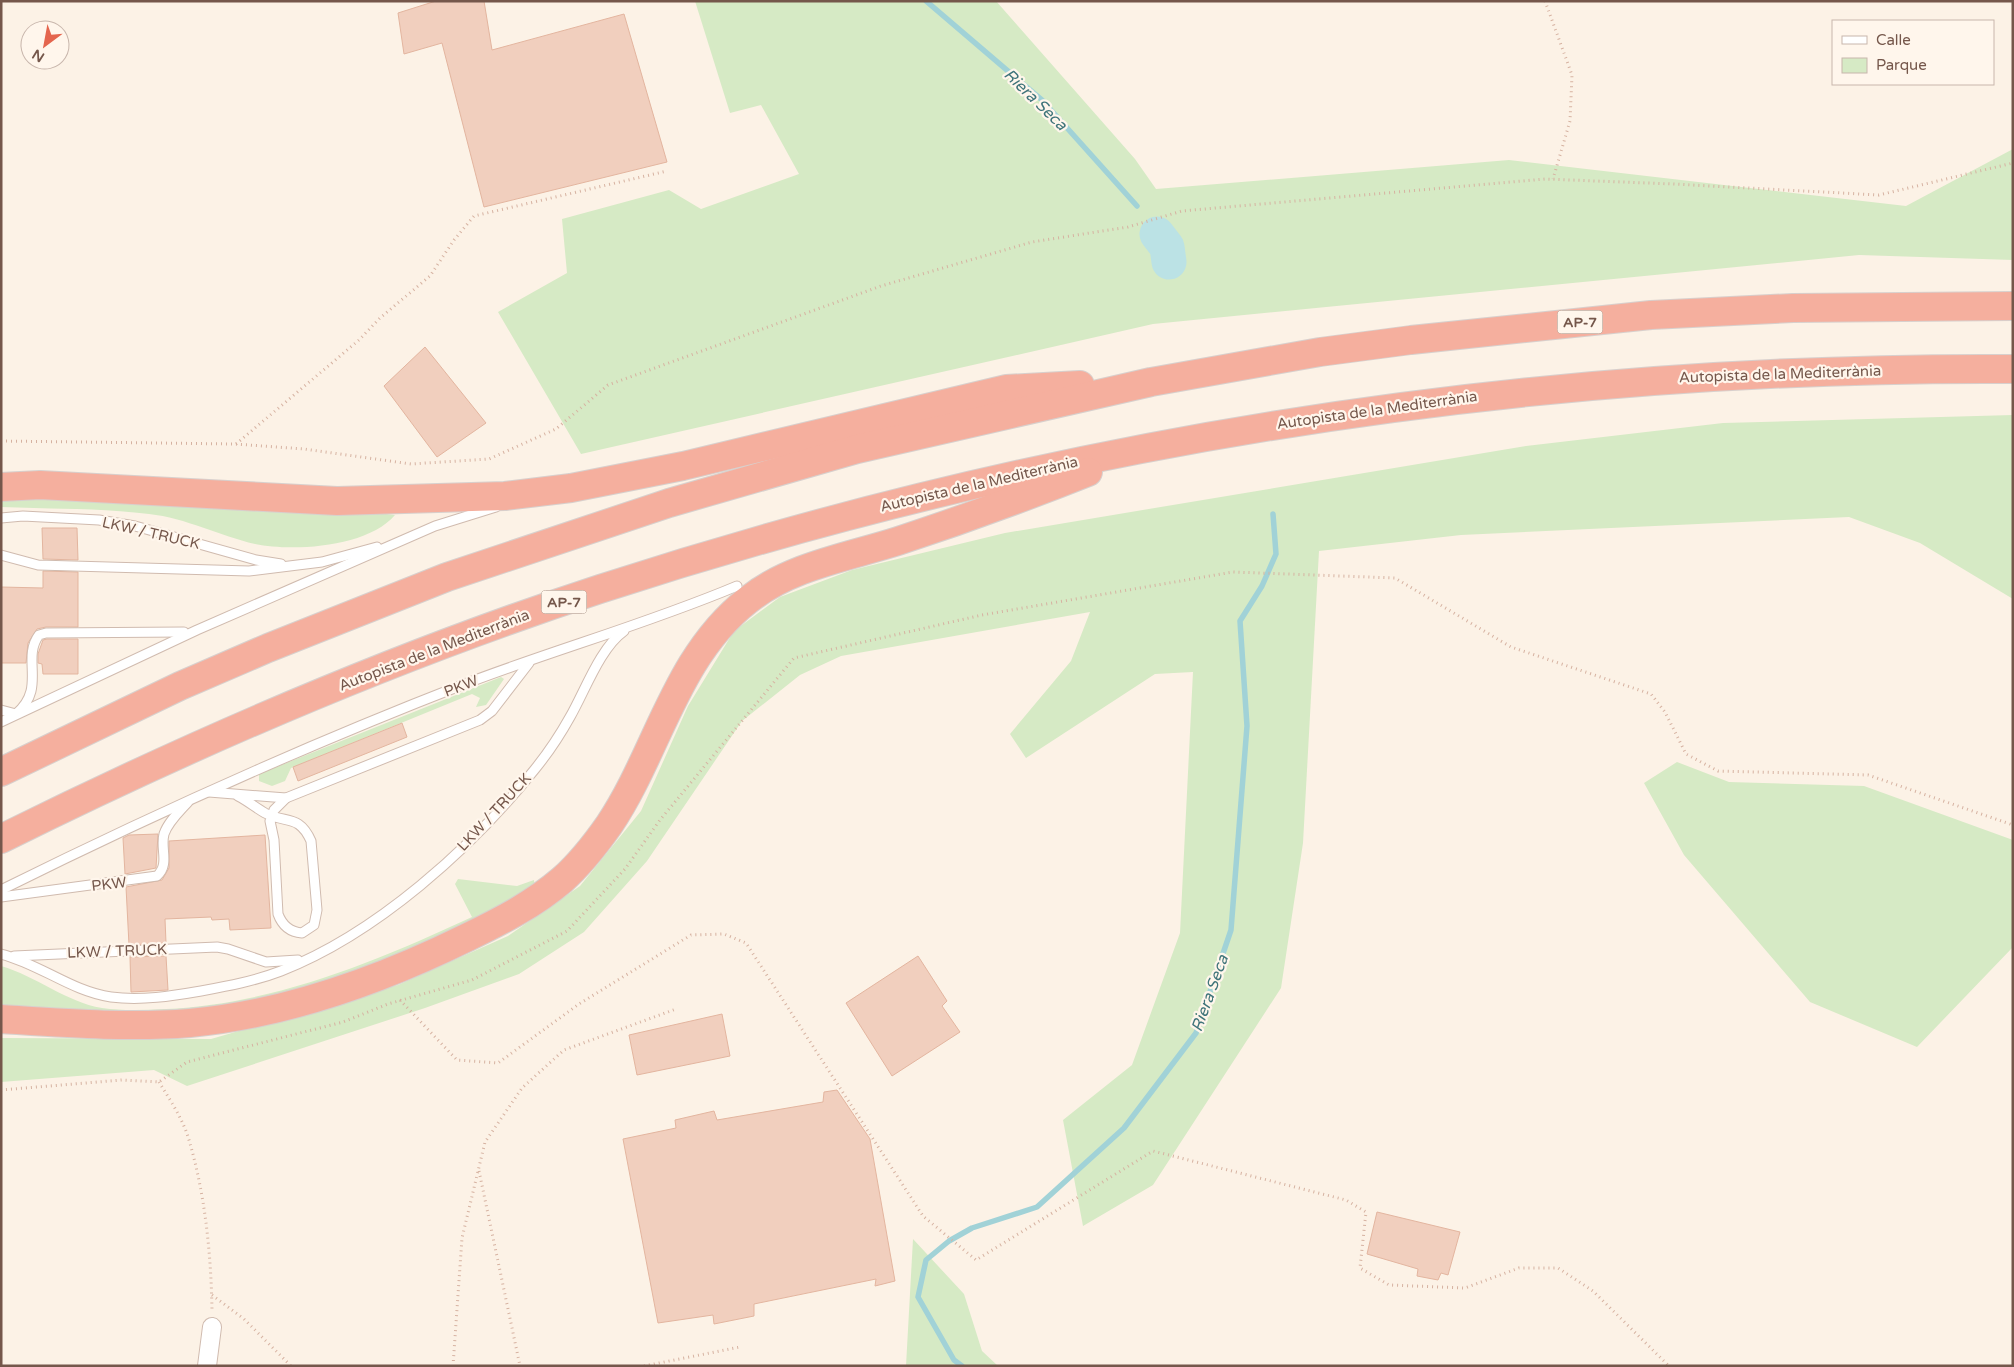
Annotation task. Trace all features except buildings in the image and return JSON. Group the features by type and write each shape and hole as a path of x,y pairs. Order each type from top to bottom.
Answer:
{"highway":[{"name":"AP-7","path":"1,772 171,690 260,651 447,577 668,503 857,449 1151,382 1320,352 1411,340 1651,315 1793,308 2013,306"},
{"name":"Autopista de la Mediterrània","path":"1,839 199,746 334,688 464,637 597,590 738,546 877,508 1014,474 1154,446 1344,414 1486,395 1630,382 1867,370 2013,369"},
{"path":"1,487 50,486 337,501 505,496 571,488 683,466 1006,389 1151,382"},
{"path":"1,1020 150,1025 191,1023 244,1016 332,994 417,960 498,922 522,909 556,885 594,845 631,789 673,698 698,656 712,636 747,600 768,587 814,566 1013,502 1154,446"},
{"path":"737,586 837,547 895,530 1013,502"}],"street":[{"path":"207,1366 212,1327"}],"lane":[{"path":"1,722 197,630 457,518 571,488"},
{"name":"LKW / TRUCK","path":"1,518 23,516 108,521 135,526 256,560 298,565"},
{"name":"LKW / TRUCK","path":"1,555 38,565 248,571 322,562 406,539"},
{"name":"PKW","path":"1,890 190,799 346,731 536,658 631,626 737,586"},
{"name":"LKW / TRUCK","path":"5,955 86,991 128,999 172,996 253,981 282,971 313,956 386,912 442,866 493,816 535,769 553,744 609,646 631,626"},
{"path":"16,714 30,699 32,691 33,648 39,635 46,633 174,634 197,630"},
{"path":"234,794 271,816 297,822 303,827 311,841 317,918 309,930 302,932 289,929 284,925 278,914 274,840 270,827 271,816 279,803 286,798 480,720 492,711 523,669 536,658"},
{"path":"1,710 16,714"},
{"path":"206,792 286,798"},
{"name":"PKW","path":"1,897 157,876 162,872 164,864 163,843 166,829 190,799"},
{"name":"LKW / TRUCK","path":"5,955 217,947 266,962 286,962 313,956"}],"path":[{"path":"1545,1 1572,75 1570,121 1553,180"},
{"path":"1,442 235,444 304,449 411,464 489,459 556,429 608,385 881,286 1032,242 1128,227 1182,211 1553,180 1879,195 2013,163"},
{"path":"235,444 430,276 454,240 474,216 667,171"},
{"path":"982,615 1233,572 1395,578 1511,647 1651,694 1665,712 1686,754 1718,771 1868,775 2013,825"},
{"path":"400,1000 457,1060 498,1064 579,1004 691,935 724,934 746,943 923,1216 976,1260 1153,1151 1346,1200 1366,1212 1360,1268 1389,1285 1465,1288 1519,1268 1558,1268 1593,1291 1669,1366"},
{"path":"453,1366 462,1238 485,1142 522,1088 564,1050 676,1009"},
{"path":"159,1082 176,1110 189,1139 206,1223 212,1295 212,1327"},
{"path":"478,1169 520,1366"},
{"path":"212,1295 244,1319 291,1366"},
{"path":"644,1366 740,1347"}],"green space":[{"path":"695,1 996,1 1135,159 1156,189 1509,160 1906,206 2013,149 2013,260 1859,255 1153,324 581,454 498,312 567,273 562,219 669,190 701,209 799,174 761,105 730,113"},
{"path":"2013,415 2013,599 1920,543 1849,517 1461,535 1319,551 1303,843 1281,988 1153,1185 1083,1226 1063,1120 1132,1065 1180,933 1193,672 1155,674 1026,758 1010,734 1071,661 1090,612 841,656 800,675 742,721 647,861 584,932 519,974 425,1008 187,1086 154,1070 1,1082 1,1038 211,1039 398,985 508,936 580,886 641,811 688,706 734,631 780,597 852,570 1005,533 1526,446 1723,423"},
{"path":"1,497 332,508 395,515 383,526 349,540 309,547 290,547 255,544 176,519 149,514 1,507"},
{"path":"501,677 504,679 486,705 476,707 480,698 472,694 291,768 285,781 272,786 259,781 259,774"},
{"path":"1677,762 1729,782 1864,786 2013,840 2013,947 1917,1047 1810,1002 1684,855 1644,783"},
{"path":"458,879 517,886 534,880 535,890 385,962 279,998 146,1015 1,1008 1,966 14,970 63,995 89,1005 110,1009 150,1010 206,1005 246,999 285,990 361,965 472,917 455,884"},
{"path":"913,1239 964,1294 982,1351 998,1366 906,1366"}],"waterway":[{"name":"Riera Seca","path":"926,1 1042,100 1137,206"},
{"name":"Riera Seca","path":"1157,234 1167,247 1169,262"},
{"name":"Riera Seca","path":"962,1366 954,1360 918,1297 926,1260 949,1241 972,1228 1037,1207 1124,1128 1196,1033 1231,930 1247,726 1240,621 1262,586 1276,554 1273,514"}]}
